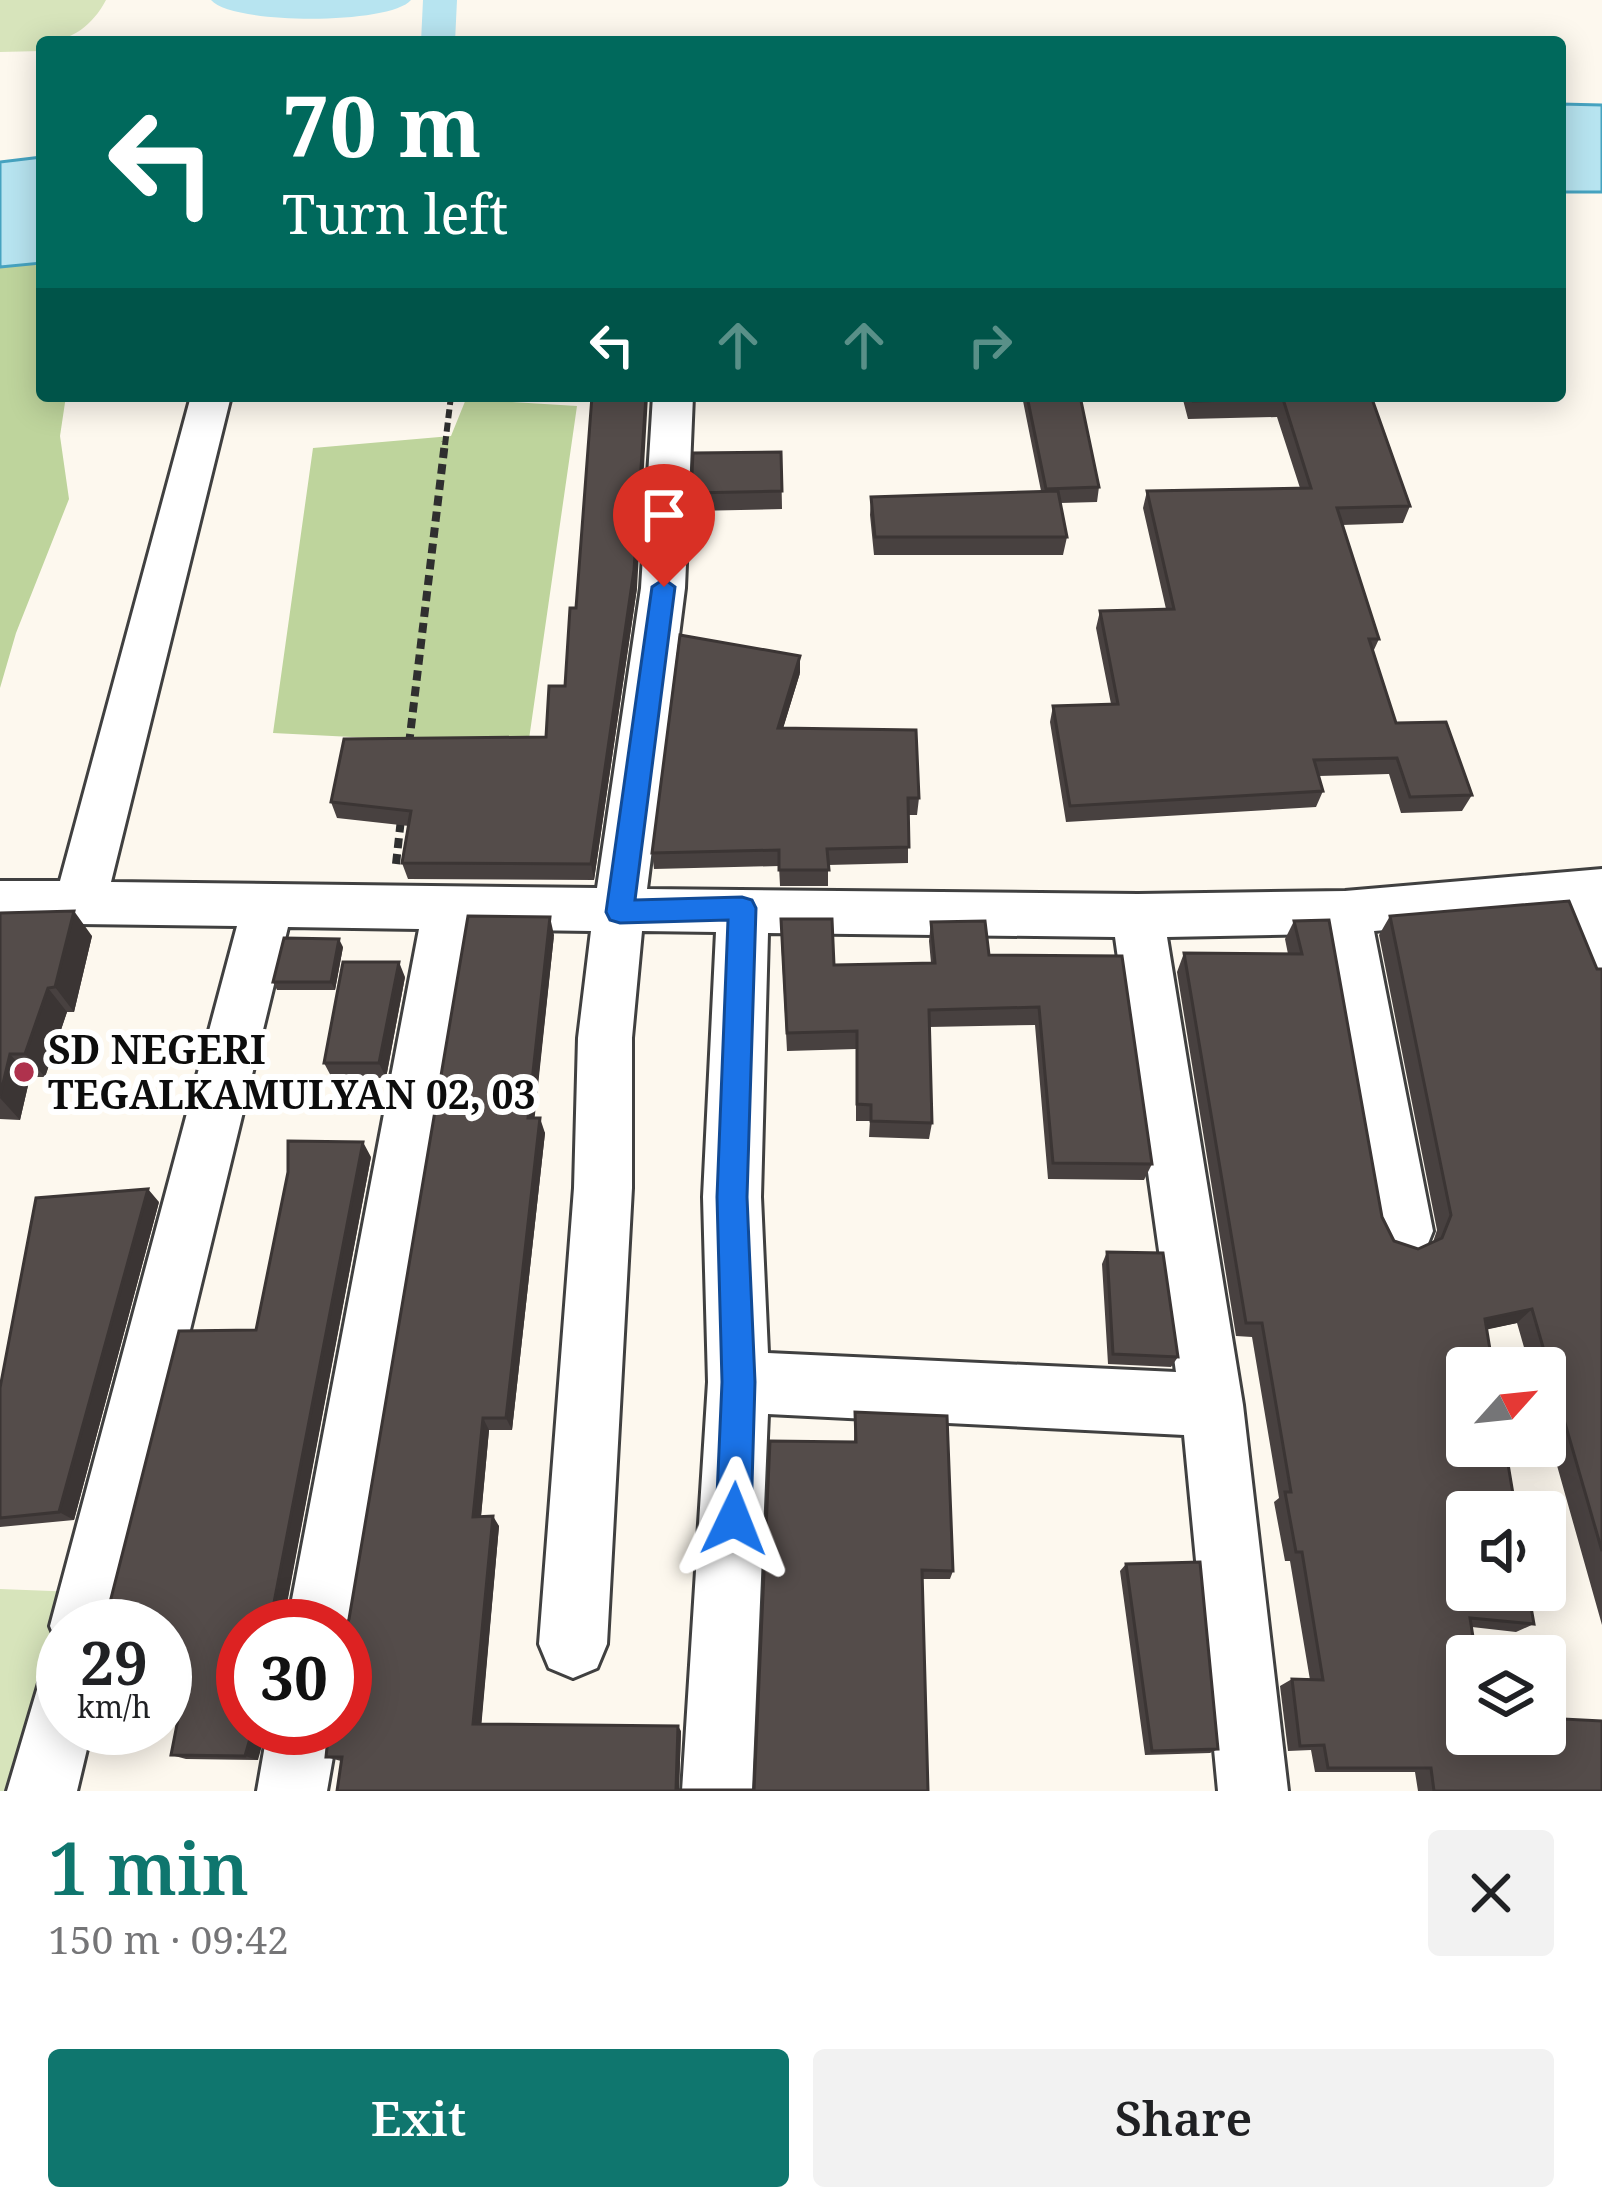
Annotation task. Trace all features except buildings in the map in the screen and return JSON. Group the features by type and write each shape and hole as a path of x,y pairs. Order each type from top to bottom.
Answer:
{"street":[{"path":"80,902 209,402"},
{"path":"573,1644 603,1188 600,1136 620,912 664,587 673,402"},
{"path":"0,902 1138,916 1345,912 1588,891 1602,957"},
{"path":"91,1599 268,905"},
{"path":"717,1791 739,1382 732,1197 742,908"},
{"path":"325,1599 420,909"},
{"path":"1345,912 1404,1232"},
{"path":"1138,916 1212,1405 1253,1791"},
{"path":"739,1382 1212,1405"},
{"path":"42,1791 51,1755"},
{"path":"292,1791 298,1755"}],"path":[{"path":"407,760 450,402"},
{"path":"403,802 420,909"}],"green space":[{"path":"0,0 106,0 95,17 72,35 36,36 36,51 0,52"},
{"path":"36,264 36,402 65,402 60,436 69,499 16,633 0,688 0,267"},
{"path":"465,402 577,406 528,746 273,733 313,448 451,436"},
{"path":"0,1589 103,1593 96,1599 36,1599 36,1755 58,1755 51,1791 0,1791"}],"water":[{"path":"1566,104 1602,105 1602,192 1566,192"},
{"path":"36,158 36,264 0,267 0,162"}],"waterway":[{"path":"228,0 313,11 394,0"},
{"path":"438,36 440,0"}],"place":[{"name":"SD NEGERI TEGALKAMULYAN 02, 03","path":"24,1072"}],"route":[{"path":"664,587 620,912 742,908 732,1197 739,1382 734,1519"}]}
